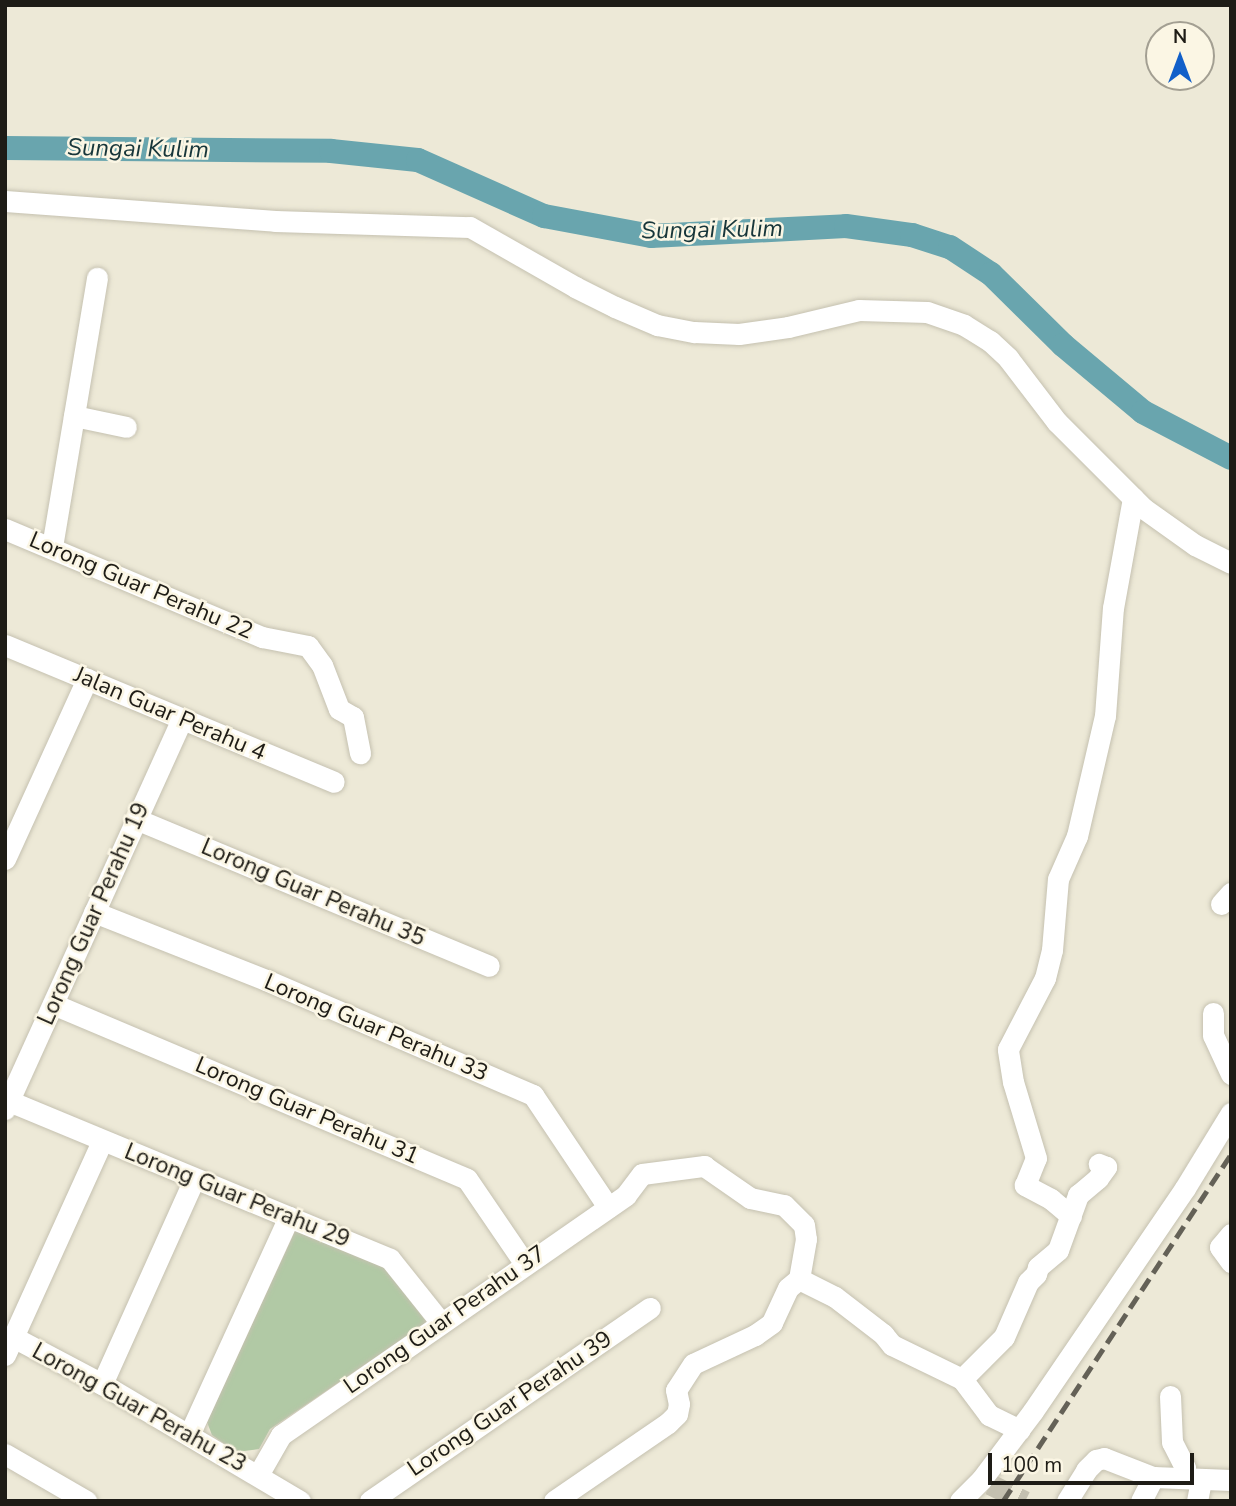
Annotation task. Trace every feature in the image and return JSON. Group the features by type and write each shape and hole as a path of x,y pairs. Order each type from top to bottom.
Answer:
{"street":[{"path":"5,201 275,221 470,227 615,307 657,325 694,332 739,334 788,327 859,310 927,312 964,325 990,341 1007,358 1057,422 1133,498 1195,545 1231,564"},
{"path":"52,547 97,278"},
{"path":"74,416 126,427"},
{"path":"1071,1216 1051,1199 1026,1185 1036,1158 1013,1082 1008,1049 1045,978 1052,950 1058,879 1077,836 1105,716 1113,608 1133,498"},
{"name":"Lorong Guar Perahu 22","path":"5,529 278,643 308,646 316,655 339,709 353,717 360,752"},
{"name":"Jalan Guar Perahu 4","path":"5,645 334,782"},
{"path":"5,859 87,679"},
{"name":"Lorong Guar Perahu 19","path":"7,1105 182,719"},
{"name":"Lorong Guar Perahu 35","path":"136,819 489,967"},
{"name":"Lorong Guar Perahu 33","path":"94,912 266,980 533,1095 608,1207"},
{"name":"Lorong Guar Perahu 31","path":"52,1004 467,1179 525,1264"},
{"path":"1213,1013 1213,1035 1229,1065"},
{"name":"Lorong Guar Perahu 29","path":"7,1105 390,1259 441,1323"},
{"path":"960,1501 986,1482 1126,1278 1231,1113"},
{"path":"10,1346 102,1141"},
{"path":"962,1379 1004,1336 1028,1282 1036,1274 1038,1267 1058,1250 1078,1195 1098,1178 1109,1162"},
{"name":"Lorong Guar Perahu 37","path":"258,1475 281,1435 626,1195 642,1174 704,1166 750,1198 785,1205 804,1225 806,1239 799,1279"},
{"path":"102,1384 194,1179"},
{"path":"189,1435 289,1217"},
{"path":"554,1501 668,1423 677,1414 679,1404 676,1390 693,1364 755,1335 772,1323 788,1288 799,1279 835,1297 883,1334 892,1345 962,1379 989,1415 1020,1430"},
{"name":"Lorong Guar Perahu 39","path":"370,1501 650,1308"},
{"name":"Lorong Guar Perahu 23","path":"10,1346 102,1384 300,1501"},
{"path":"1170,1396 1172,1442 1192,1478 1197,1501"},
{"path":"5,1454 86,1501"},
{"path":"1067,1501 1096,1460 1104,1458 1153,1477 1231,1480"},
{"path":"1141,1501 1153,1477"}],"green space":[{"path":"296,1229 387,1264 429,1321 270,1429 259,1449 236,1452 212,1435 207,1422"}],"waterway":[{"name":"Sungai Kulim","path":"5,148 331,151 418,160 544,216 651,236 846,226 912,235 950,247 991,274 1063,345 1143,412 1231,458"}],"tunnel":[{"path":"990,1484 1025,1501"}],"railway":[{"path":"1003,1501 1231,1154"}]}
